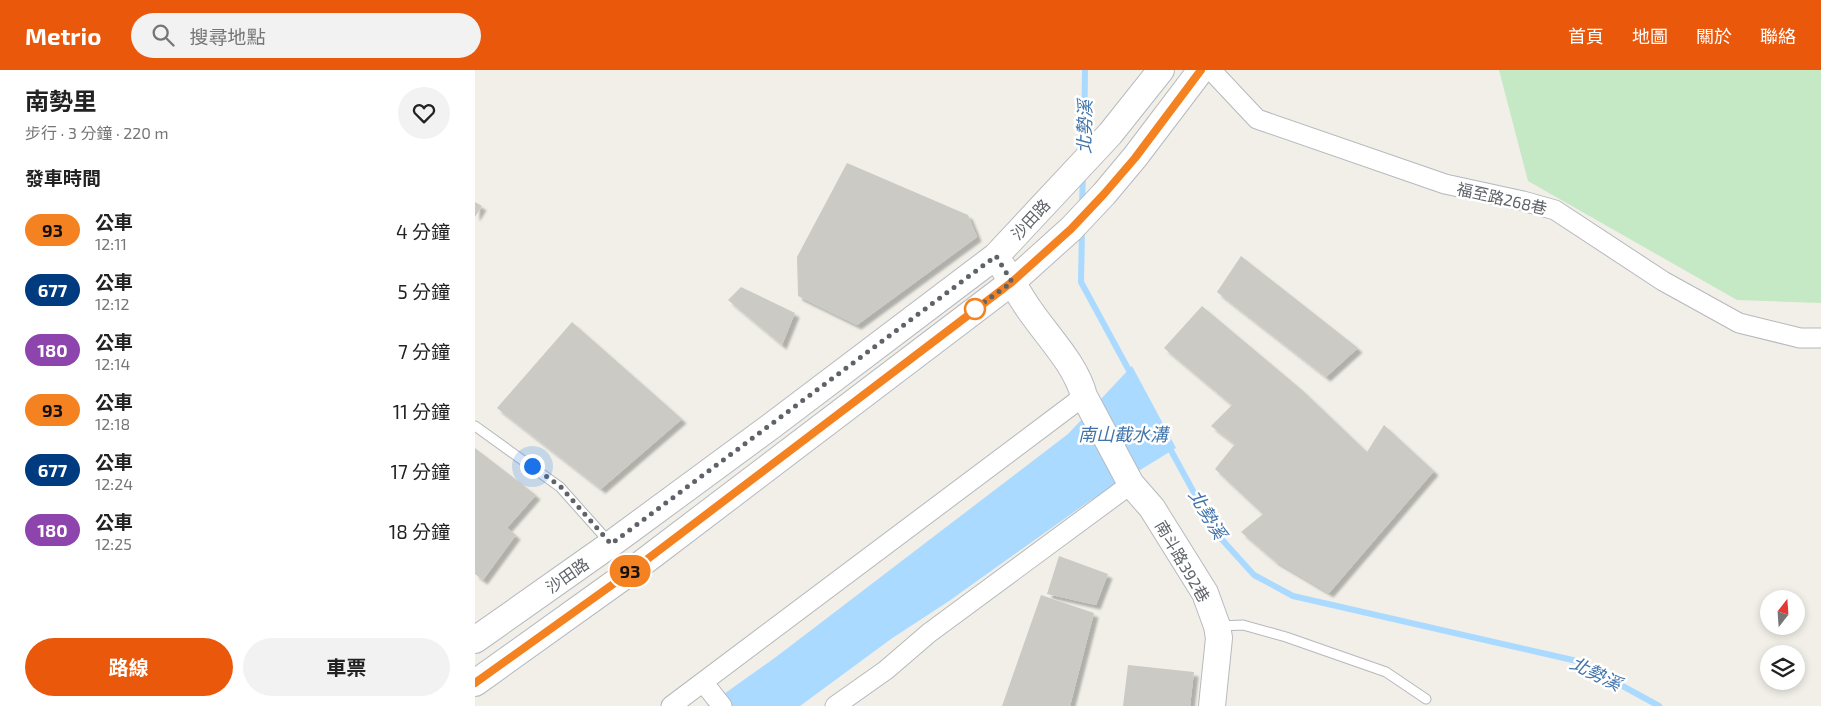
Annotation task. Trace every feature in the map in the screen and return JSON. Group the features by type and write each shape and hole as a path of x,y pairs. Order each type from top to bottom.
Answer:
{"street":[{"name":"沙田路","path":"475,640 611,544 996,256 1110,134 1161,70"},
{"name":"沙田路","path":"475,682 637,567 1012,282 1071,229 1104,194 1135,158 1201,70"},
{"name":"福至路268巷","path":"1211,70 1257,120 1445,184 1555,210 1663,281 1739,323 1800,338 1821,338"},
{"path":"671,706 1084,396 1081,384 1073,371 1029,310 996,256"},
{"name":"南斗路392巷","path":"1084,396 1131,484 1152,508 1205,593 1217,626 1219,638 1212,706"},
{"path":"835,706 886,670 929,633 1131,484"},
{"path":"703,682 722,706"}],"lane":[{"path":"475,426 561,487 611,544"},
{"path":"1217,626 1243,625 1295,640 1386,672 1426,699"}],"green space":[{"path":"1499,70 1821,70 1821,303 1737,300 1528,181"}],"water":[{"name":"南山截水溝","path":"1132,366 1176,448 1088,502 949,601 891,639 800,706 707,706 776,657 1068,434"}],"building":[{"path":"847,163 968,215 977,237 857,325 798,296 797,257"},
{"path":"475,202 482,206 475,217"},
{"path":"1241,256 1358,348 1326,377 1217,292"},
{"path":"741,287 795,313 782,345 728,300"},
{"path":"1202,306 1302,390 1367,452 1384,425 1434,471 1329,593 1275,561 1241,532 1263,514 1215,469 1235,444 1211,426 1232,405 1164,348"},
{"path":"572,322 682,419 601,489 497,408"},
{"path":"475,448 536,495 507,528 516,535 483,580 475,574"},
{"path":"1059,556 1108,574 1096,605 1047,594"},
{"path":"1041,595 1094,613 1070,706 1002,706"},
{"path":"1128,665 1194,672 1190,706 1123,706"}],"waterway":[{"name":"北勢溪","path":"1084,149 1085,70"},
{"name":"北勢溪","path":"1082,204 1083,174"},
{"name":"北勢溪","path":"1082,229 1081,282 1132,376"},
{"name":"北勢溪","path":"1168,445 1216,533 1254,575 1293,596 1577,661 1659,706"}],"bus line":[{"name":"93","path":"475,683 637,567 805,437 1012,282 1071,229 1104,194 1135,158 1201,70"}],"route":[{"path":"532,466 561,487 611,544 770,427 996,256 1012,282 975,309"}]}
